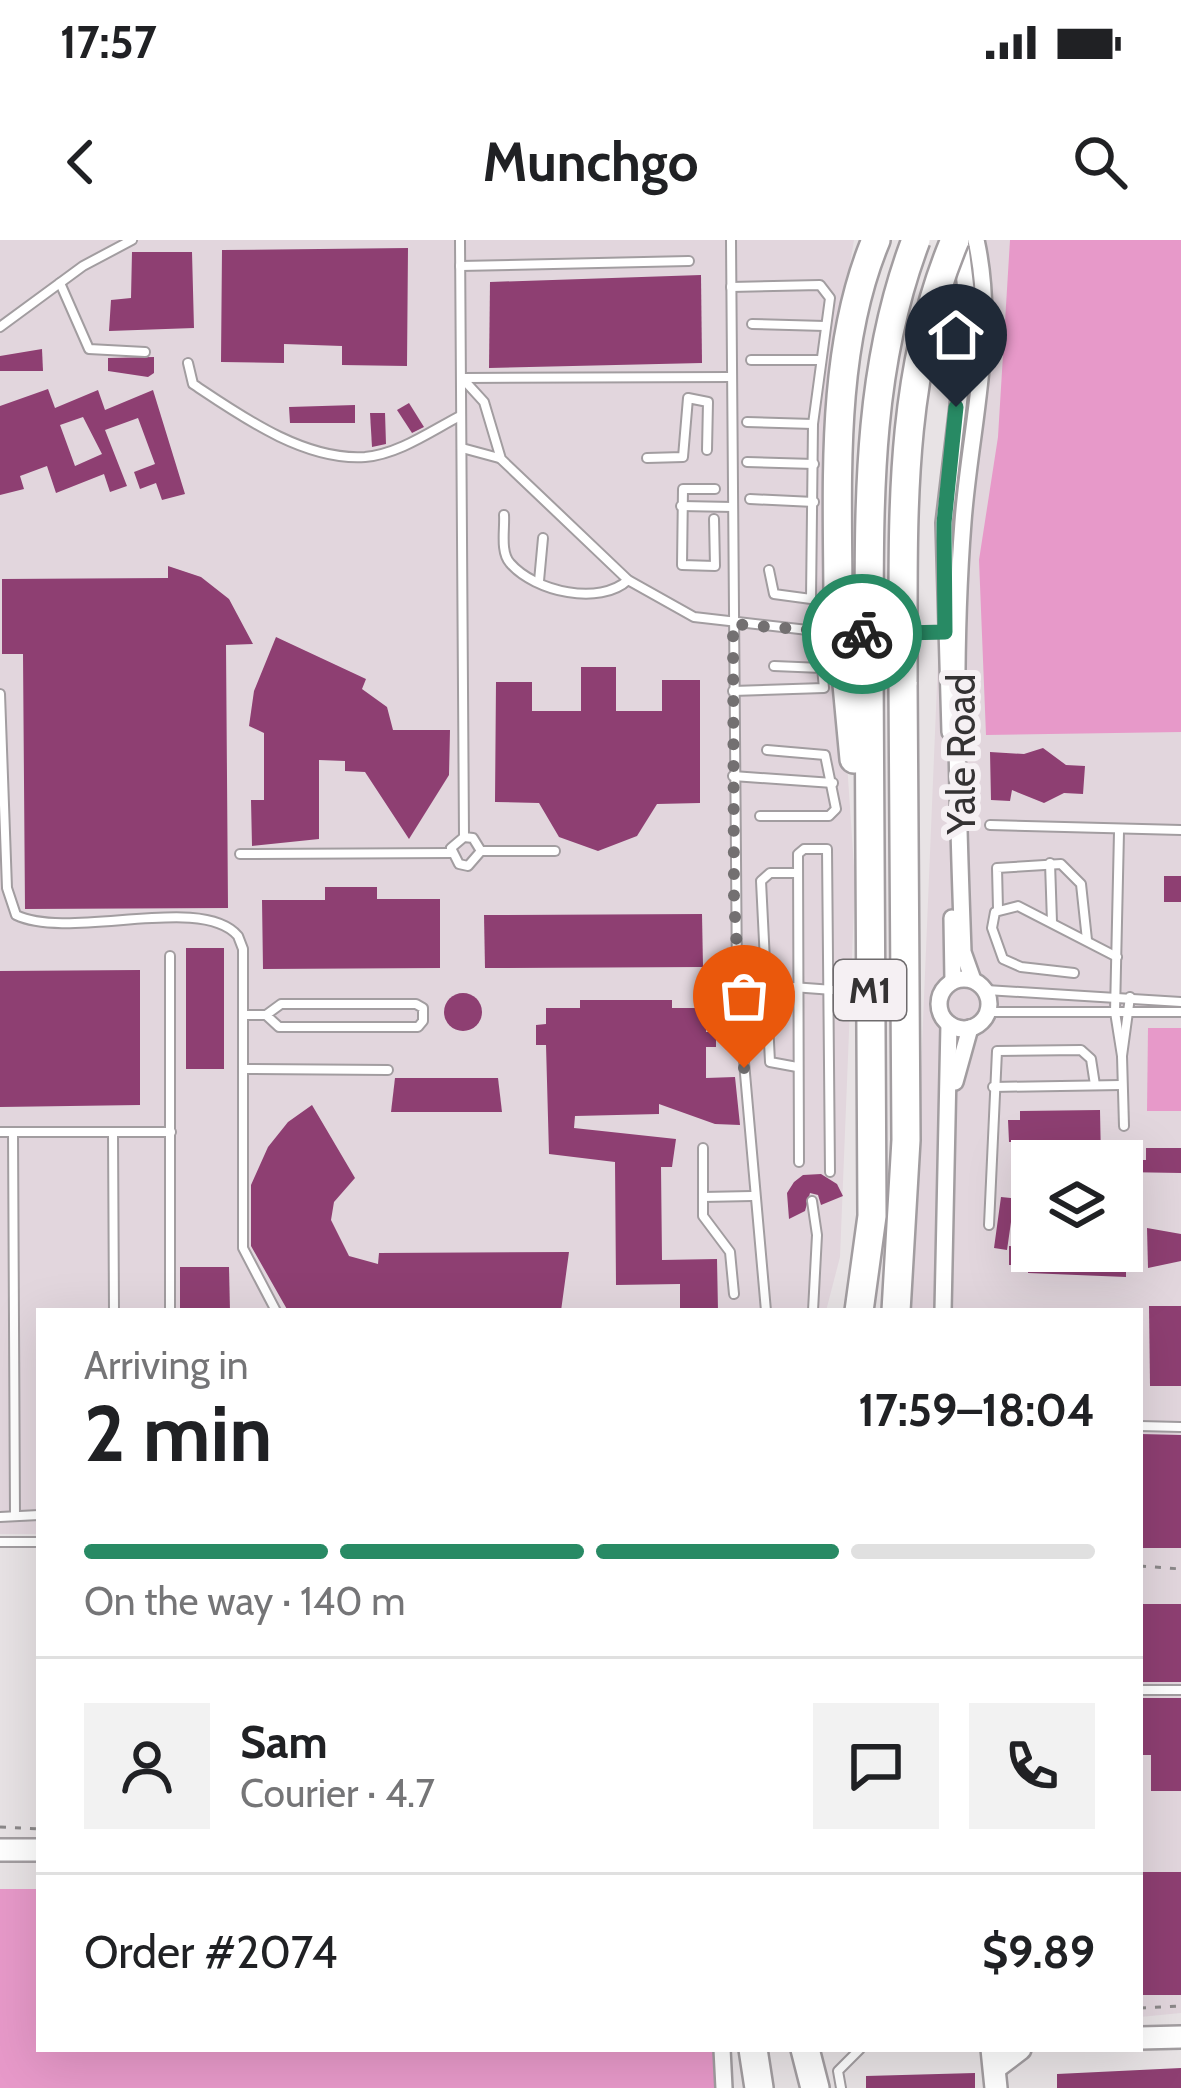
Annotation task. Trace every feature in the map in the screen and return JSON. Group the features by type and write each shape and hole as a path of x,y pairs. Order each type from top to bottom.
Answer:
{"highway":[{"name":"M1","path":"859,1308 872,1216 869,815 857,665 874,408 895,302 916,240"},
{"name":"M1","path":"896,1308 906,1140 906,441 922,339 958,240"},
{"path":"857,665 838,607 846,368 872,246"},
{"path":"749,2088 750,2052"},
{"path":"751,2052 759,2088"},
{"path":"794,2052 798,2088"},
{"path":"806,2052 814,2088"}],"main road":[{"path":"0,1850 36,1850"},
{"path":"1143,2038 1181,2037"}],"street":[{"name":"Yale Road","path":"953,981 953,633 944,523 969,314 958,240"},
{"name":"Yale Road","path":"953,633 986,314 976,240"},
{"name":"Yale Road","path":"955,778 964,952 979,985"},
{"path":"943,1308 951,1096 950,1024 939,1007 953,981 979,985 988,1012 970,1028 951,1096"},
{"path":"950,1024 970,1028"},
{"path":"722,2052 724,2088"}],"lane":[{"path":"0,327 60,283 132,240"},
{"path":"460,240 464,837"},
{"path":"731,240 737,983 752,1196 767,1281 766,1308"},
{"path":"460,266 689,261"},
{"path":"60,283 89,350 145,352"},
{"path":"731,287 820,285 830,298 813,424 812,598 774,594 769,570"},
{"path":"752,324 825,326"},
{"path":"751,360 819,360"},
{"path":"188,363 193,384 264,428 320,451 364,457 384,452 461,415"},
{"path":"462,378 732,377"},
{"path":"462,378 484,402 501,459"},
{"path":"647,458 683,457 688,398 708,402 707,450"},
{"path":"748,422 813,424"},
{"path":"461,448 501,459 628,580 694,616 810,633 953,633"},
{"path":"747,462 814,464"},
{"path":"715,519 715,566 682,565 683,489 716,489"},
{"path":"750,499 814,502"},
{"path":"681,506 733,507"},
{"path":"504,515 505,556 539,581 580,594 617,590 628,580"},
{"path":"539,581 543,538"},
{"path":"733,691 824,688 822,668 774,666"},
{"path":"0,694 11,909 22,918 44,923 211,920 226,924 243,949 243,1248 274,1308"},
{"path":"760,816 829,816 836,809 829,760 820,752 766,750"},
{"path":"733,776 832,783"},
{"path":"990,825 1119,832 1181,830"},
{"path":"1119,832 1114,996 1122,1056"},
{"path":"482,851 473,838 464,837 456,840 452,853 459,864 468,866 482,851 555,851"},
{"path":"799,1162 800,850 832,852 830,1172"},
{"path":"240,854 452,853"},
{"path":"1074,973 1021,967 1004,959 992,928 998,909 997,868 1050,863 1078,875 1087,941"},
{"path":"1050,863 1052,923"},
{"path":"797,1066 770,1062 761,880 770,873 798,873"},
{"path":"998,909 1018,906 1117,956"},
{"path":"170,956 170,1308"},
{"path":"737,983 832,990"},
{"path":"979,985 1181,1002"},
{"path":"1124,1126 1122,1056 1130,997"},
{"path":"242,1015 266,1016 279,1027 418,1027 423,1008 416,1004 281,1004 266,1016"},
{"path":"988,1012 1181,1012"},
{"path":"989,1225 995,1055 1003,1048 1081,1050 1091,1058 1095,1085"},
{"path":"242,1069 388,1070"},
{"path":"993,1087 1121,1085"},
{"path":"0,1132 171,1132"},
{"path":"13,1132 15,1516"},
{"path":"113,1132 115,1308"},
{"path":"704,1148 707,1226 730,1252 734,1294"},
{"path":"703,1197 752,1196"},
{"path":"812,1201 818,1235 812,1308"},
{"path":"1143,1426 1180,1427"},
{"path":"0,1516 36,1516"},
{"path":"0,1541 36,1542"},
{"path":"1143,1690 1181,1690"},
{"path":"841,2088 838,2071 857,2052"}],"path":[{"path":"1143,1566 1181,1569"},
{"path":"0,1828 36,1829"},
{"path":"1143,2008 1181,2006"}],"shaded area":[{"path":"0,240 854,240 824,420 855,882 840,1257 827,1308 36,1308 36,1534 0,1534"},
{"path":"986,240 1181,240 1181,2013 1143,2017 1143,1308 911,1308 951,347"},
{"path":"1010,240 1181,240 1181,732 986,735 979,560 998,437"},
{"path":"1148,1028 1181,1028 1181,1111 1147,1111"},
{"path":"0,1889 36,1889 36,2052 715,2052 715,2088 0,2088"}],"building":[{"path":"408,248 407,366 342,365 342,346 284,344 284,363 221,362 222,250"},
{"path":"132,252 192,252 194,328 109,331 111,300 131,298"},
{"path":"701,275 702,363 489,368 490,282"},
{"path":"42,349 43,371 0,371 0,356"},
{"path":"154,357 154,373 148,377 108,371 108,358"},
{"path":"48,389 55,408 98,390 105,410 153,390 185,494 162,500 156,483 140,489 134,472 155,464 138,418 105,430 127,486 110,492 104,474 56,493 47,466 20,476 24,489 0,495 0,406","holes":["83,417 102,454 75,466 60,425"]},
{"path":"409,403 424,427 412,433 397,410"},
{"path":"355,405 355,423 290,423 289,407"},
{"path":"370,413 385,413 386,444 372,447"},
{"path":"168,566 201,577 229,599 253,644 226,645 228,908 25,909 23,654 2,654 2,579 168,578"},
{"path":"276,637 366,679 362,689 387,707 393,730 450,730 449,775 409,839 365,772 345,771 345,761 319,760 319,839 252,846 251,800 264,800 264,733 249,726 254,691"},
{"path":"581,667 616,667 616,711 662,711 662,680 700,680 700,803 657,804 637,836 598,851 559,837 539,803 495,802 496,682 532,682 532,711 581,711"},
{"path":"1043,748 1066,765 1085,766 1083,794 1064,793 1044,803 1012,790 1010,801 991,800 990,752 1024,754"},
{"path":"1164,876 1181,876 1181,902 1164,902"},
{"path":"325,887 377,887 377,899 440,899 440,968 263,969 262,900 325,900"},
{"path":"702,914 703,967 485,968 484,915"},
{"path":"186,948 224,948 224,1069 186,1069"},
{"path":"140,970 140,1105 0,1107 0,971"},
{"path":"463,993 477,998 482,1012 477,1026 463,1031 449,1026 444,1012 449,998"},
{"path":"580,1000 672,1000 672,1008 706,1008 706,1032 716,1032 716,1047 706,1047 706,1078 735,1077 740,1125 715,1124 659,1104 659,1114 575,1116 574,1128 676,1139 672,1167 661,1167 662,1260 717,1259 718,1308 680,1308 680,1284 616,1285 615,1162 549,1154 546,1045 536,1045 536,1025 546,1024 546,1008 580,1008"},
{"path":"395,1078 498,1078 502,1112 391,1112"},
{"path":"312,1105 355,1178 334,1202 331,1220 349,1256 378,1264 379,1253 569,1252 561,1308 286,1308 251,1246 251,1185 268,1147 288,1122"},
{"path":"1100,1110 1101,1140 1009,1142 1008,1120 1020,1120 1020,1111"},
{"path":"1146,1148 1181,1148 1181,1173 1143,1172"},
{"path":"821,1174 837,1184 843,1196 821,1205 818,1195 810,1193 805,1211 789,1219 787,1193 794,1182 803,1175"},
{"path":"1001,1197 1011,1198 1007,1250 994,1248"},
{"path":"1147,1228 1181,1234 1181,1261 1148,1268"},
{"path":"180,1267 229,1267 230,1308 180,1308"},
{"path":"1126,1272 1126,1277 1028,1273"},
{"path":"1149,1306 1181,1306 1181,1386 1150,1386"},
{"path":"1143,1434 1181,1435 1181,1548 1143,1548"},
{"path":"1143,1604 1181,1604 1181,1682 1143,1682"},
{"path":"1143,1698 1181,1698 1181,1791 1151,1791 1151,1755 1143,1755"},
{"path":"1143,1872 1181,1872 1181,1995 1143,1995"},
{"path":"1181,2068 1181,2088 1057,2088 1057,2074"},
{"path":"975,2073 975,2088 866,2088 866,2076"}],"way so far":[{"path":"744,1068 734,900 733,624 862,634"}],"route":[{"path":"862,634 945,632 944,523 956,407"}]}
